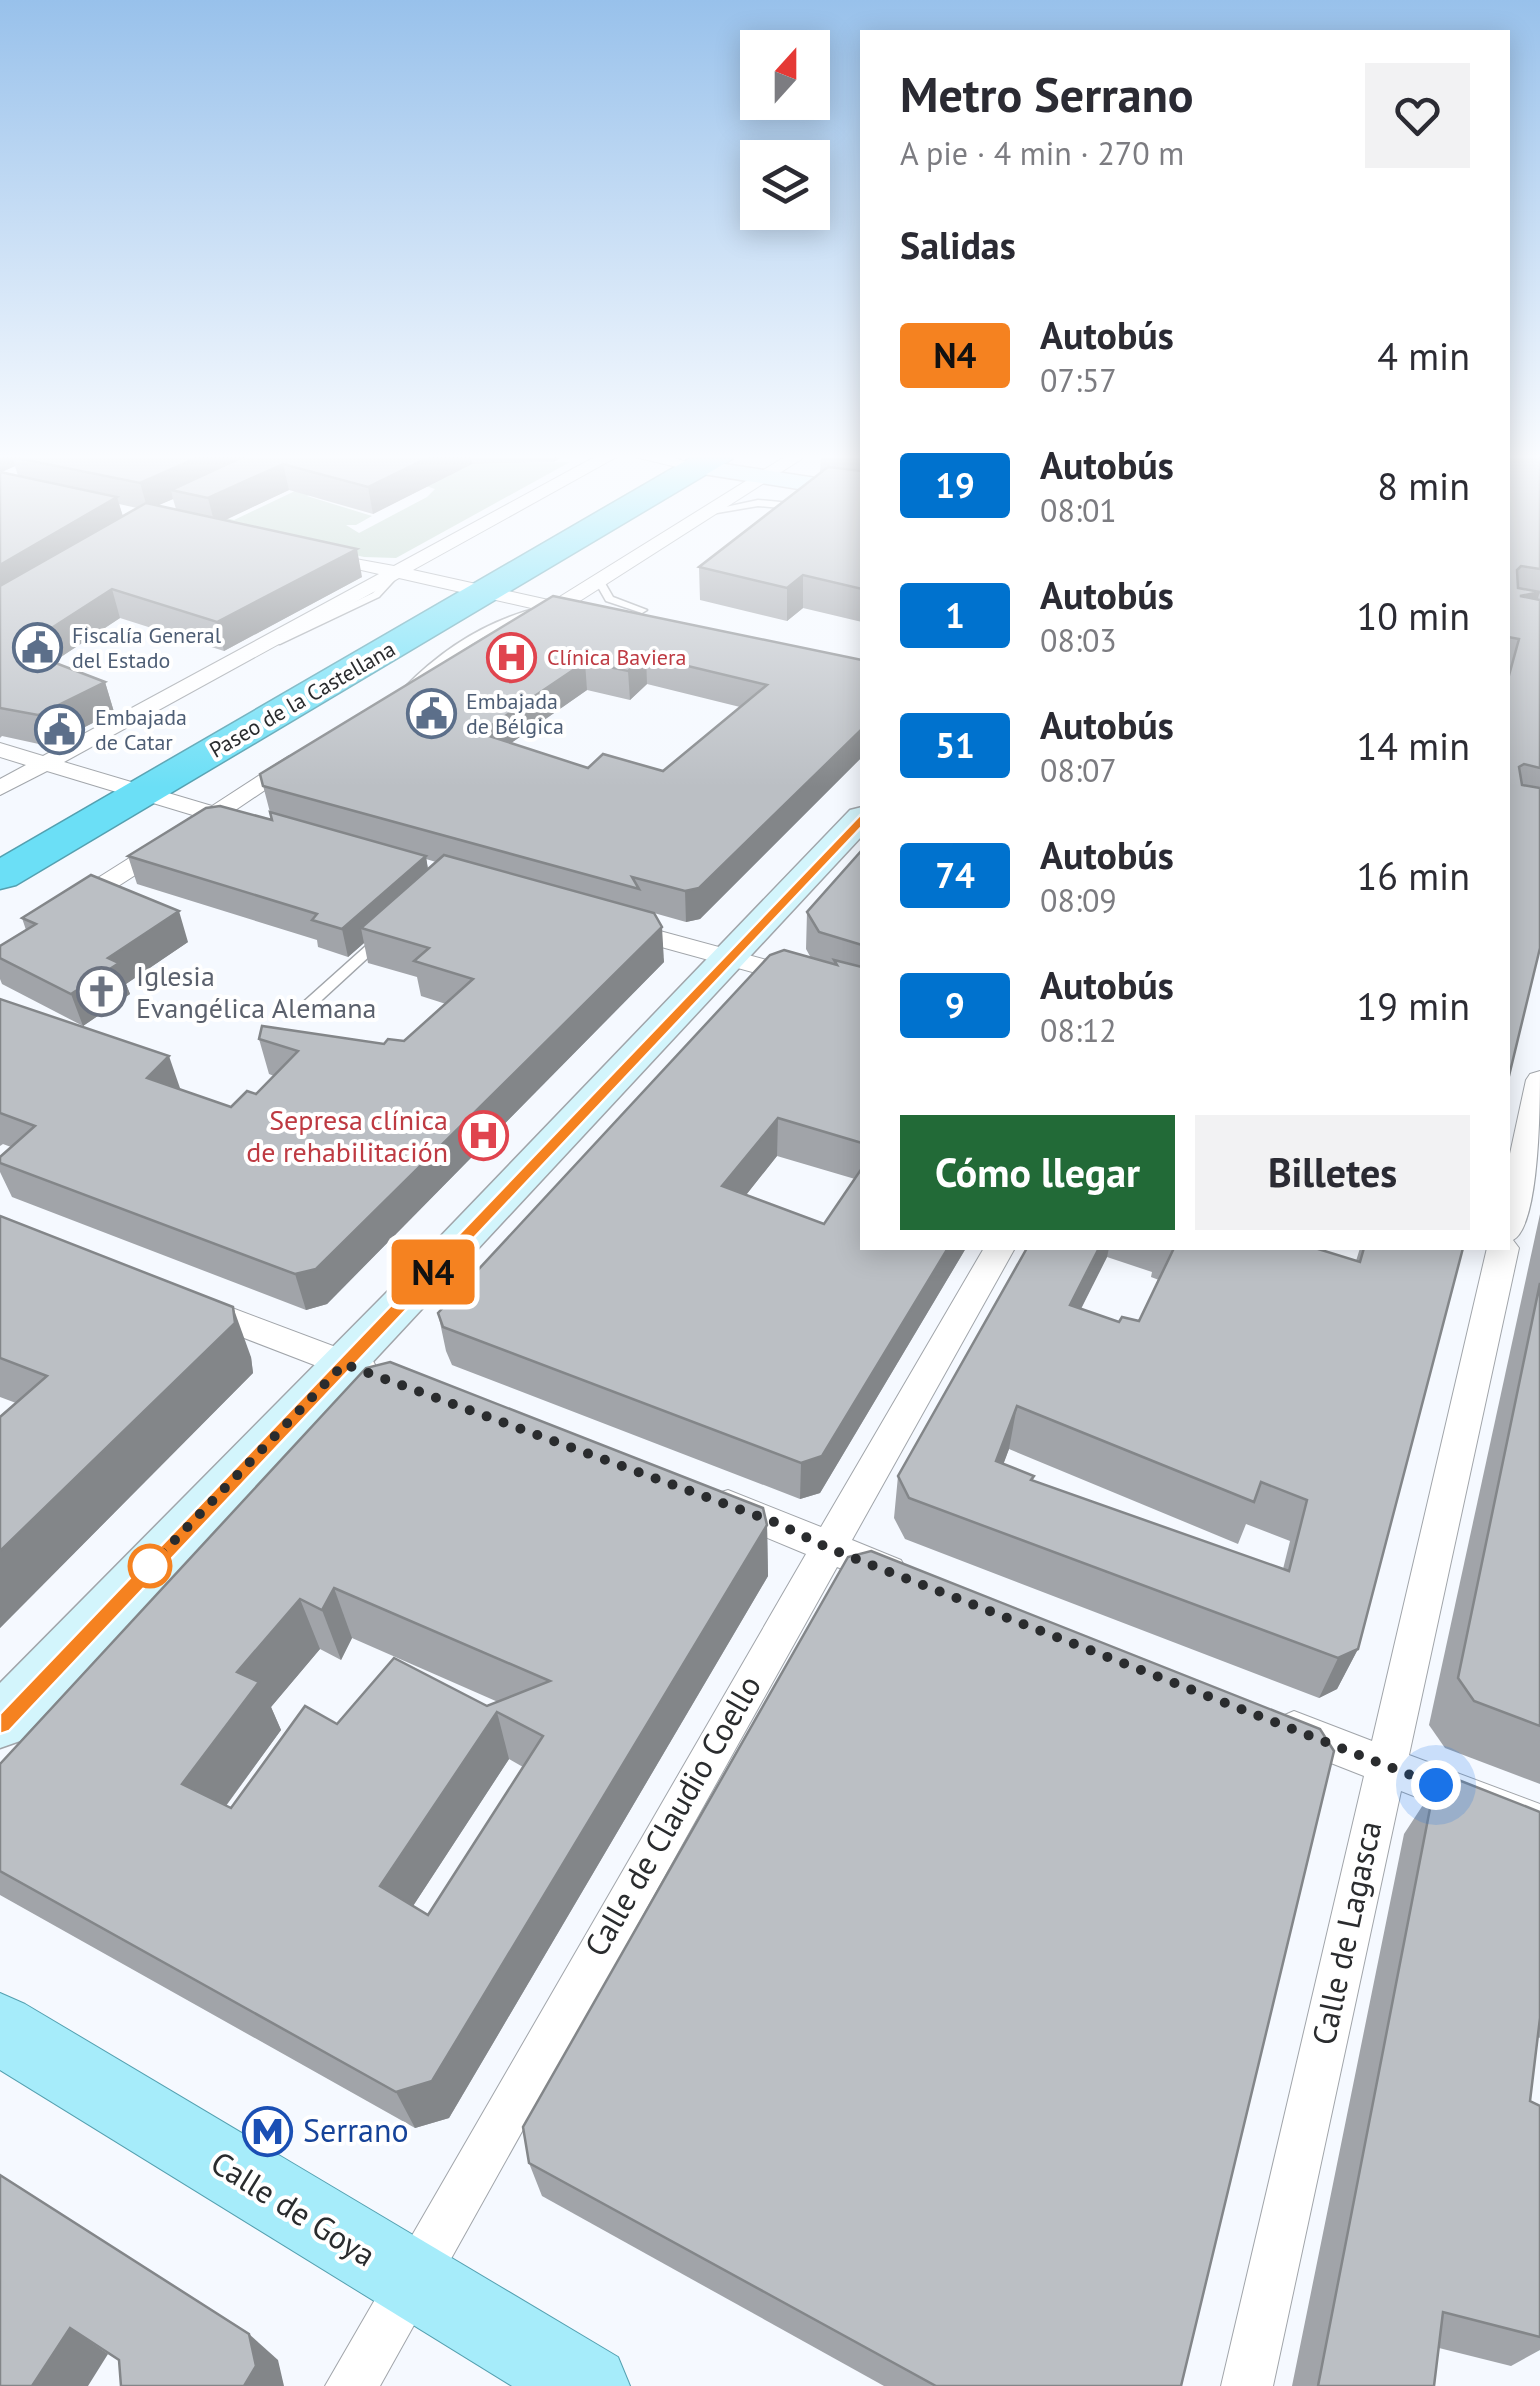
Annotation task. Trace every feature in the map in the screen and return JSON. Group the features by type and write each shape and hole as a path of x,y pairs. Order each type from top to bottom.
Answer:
{"highway":[{"name":"Paseo de la Castellana","path":"0,876 128,789 516,564"},
{"name":"Paseo de la Castellana","path":"0,850 128,789"}],"main road":[{"path":"0,1722 860,819"},
{"name":"Calle de Goya","path":"0,2029 589,2386"}],"street":[{"path":"360,564 555,608 646,614"},
{"path":"0,788 411,564"},
{"name":"Paseo de la Castellana","path":"393,702 555,608 603,586 634,564"},
{"path":"0,750 244,822"},
{"name":"Paseo de la Castellana","path":"48,920 315,750"},
{"path":"594,921 860,993"},
{"path":"1510,1223 1540,1080"},
{"name":"Calle de Claudio Coello","path":"351,2386 998,1250"},
{"name":"Calle de Lagasca","path":"1247,2386 1384,1765 1504,1250"},
{"path":"180,1300 395,1383"},
{"path":"704,1496 919,1583"},
{"path":"1266,1719 1540,1825"}],"lane":[{"path":"603,586 609,599 646,614"},
{"path":"306,1007 391,930"}],"building":[{"path":"38,564 328,564 217,622 112,589 19,649 105,682 38,715 0,708 0,586"},
{"path":"860,564 860,589 803,575 787,588 699,567"},
{"path":"1510,564 1540,564 1540,569 1521,566 1517,570 1518,588 1540,592 1520,596 1540,600 1540,768 1524,764 1519,767 1522,785 1540,788 1540,948 1510,1072 1510,672 1519,639 1510,637"},
{"path":"553,596 860,660 860,731 699,888 685,891 632,877 639,889 263,786 260,774","holes":["646,656 767,685 663,771 603,754 588,768 480,733 585,662 628,671"]},
{"path":"220,806 272,820 270,812 426,856 342,929 312,920 317,914 128,856 206,808"},
{"path":"860,852 860,944 819,932 807,912"},
{"path":"444,855 654,913 662,927 316,1269 295,1274 0,1163 0,1157 35,1126 0,1113 0,999 169,1056 147,1078 231,1107 247,1091 256,1094 298,1051 259,1039 262,1026 384,1044 388,1039 404,1041 473,979 414,961 429,948 361,928"},
{"path":"91,875 179,911 108,958 119,963 71,994 0,958 0,946 36,924 22,918"},
{"path":"784,950 837,965 834,960 860,966 860,1142 778,1118 722,1186 824,1224 860,1171 860,1250 947,1250 822,1456 801,1463 443,1327 438,1313 770,955"},
{"path":"0,1216 233,1307 235,1323 0,1551 0,1417 47,1376 0,1358"},
{"path":"1026,1250 1098,1250 1070,1305 1119,1322 1122,1317 1139,1321 1173,1250 1321,1250 1360,1262 1363,1250 1462,1250 1358,1649 1338,1658 909,1498 898,1476","holes":["1017,1406 1254,1502 1261,1482 1307,1500 1289,1571 1031,1480 1034,1476 996,1461"]},
{"path":"1540,1283 1540,1726 1474,1701 1458,1678"},
{"path":"390,1362 763,1508 767,1525 432,2081 396,2092 0,1871 0,1764 366,1368","holes":["334,1588 550,1681 487,1706 394,1658 337,1724 305,1706 231,1808 182,1784 259,1682 237,1672 300,1599 322,1610","497,1712 543,1736 428,1915 380,1886"]},
{"path":"871,1551 1320,1729 1334,1751 1181,2386 936,2386 529,2163 523,2127 848,1557"},
{"path":"1456,1779 1540,1812 1540,2018 1530,2101 1540,2106 1540,2337 1443,2312 1434,2386 1318,2386 1434,1788"},
{"path":"0,2175 249,2334 256,2366 244,2386 121,2386 119,2360 70,2328 32,2386 0,2386"}],"bus line":[{"name":"N4","path":"0,1722 860,819"}],"place":[{"name":"Fiscalía General del Estado","path":"37,648"},
{"name":"Clínica Baviera","path":"512,657"},
{"name":"Embajada de Bélgica","path":"431,714"},
{"name":"Embajada de Catar","path":"60,730"},
{"name":"Iglesia Evangélica Alemana","path":"101,992"},
{"name":"Sepresa clínica de rehabilitación","path":"483,1136"},
{"name":"Serrano","path":"268,2131"}],"route":[{"path":"150,1566 344,1364 777,1523 828,1548 1436,1785"}]}
